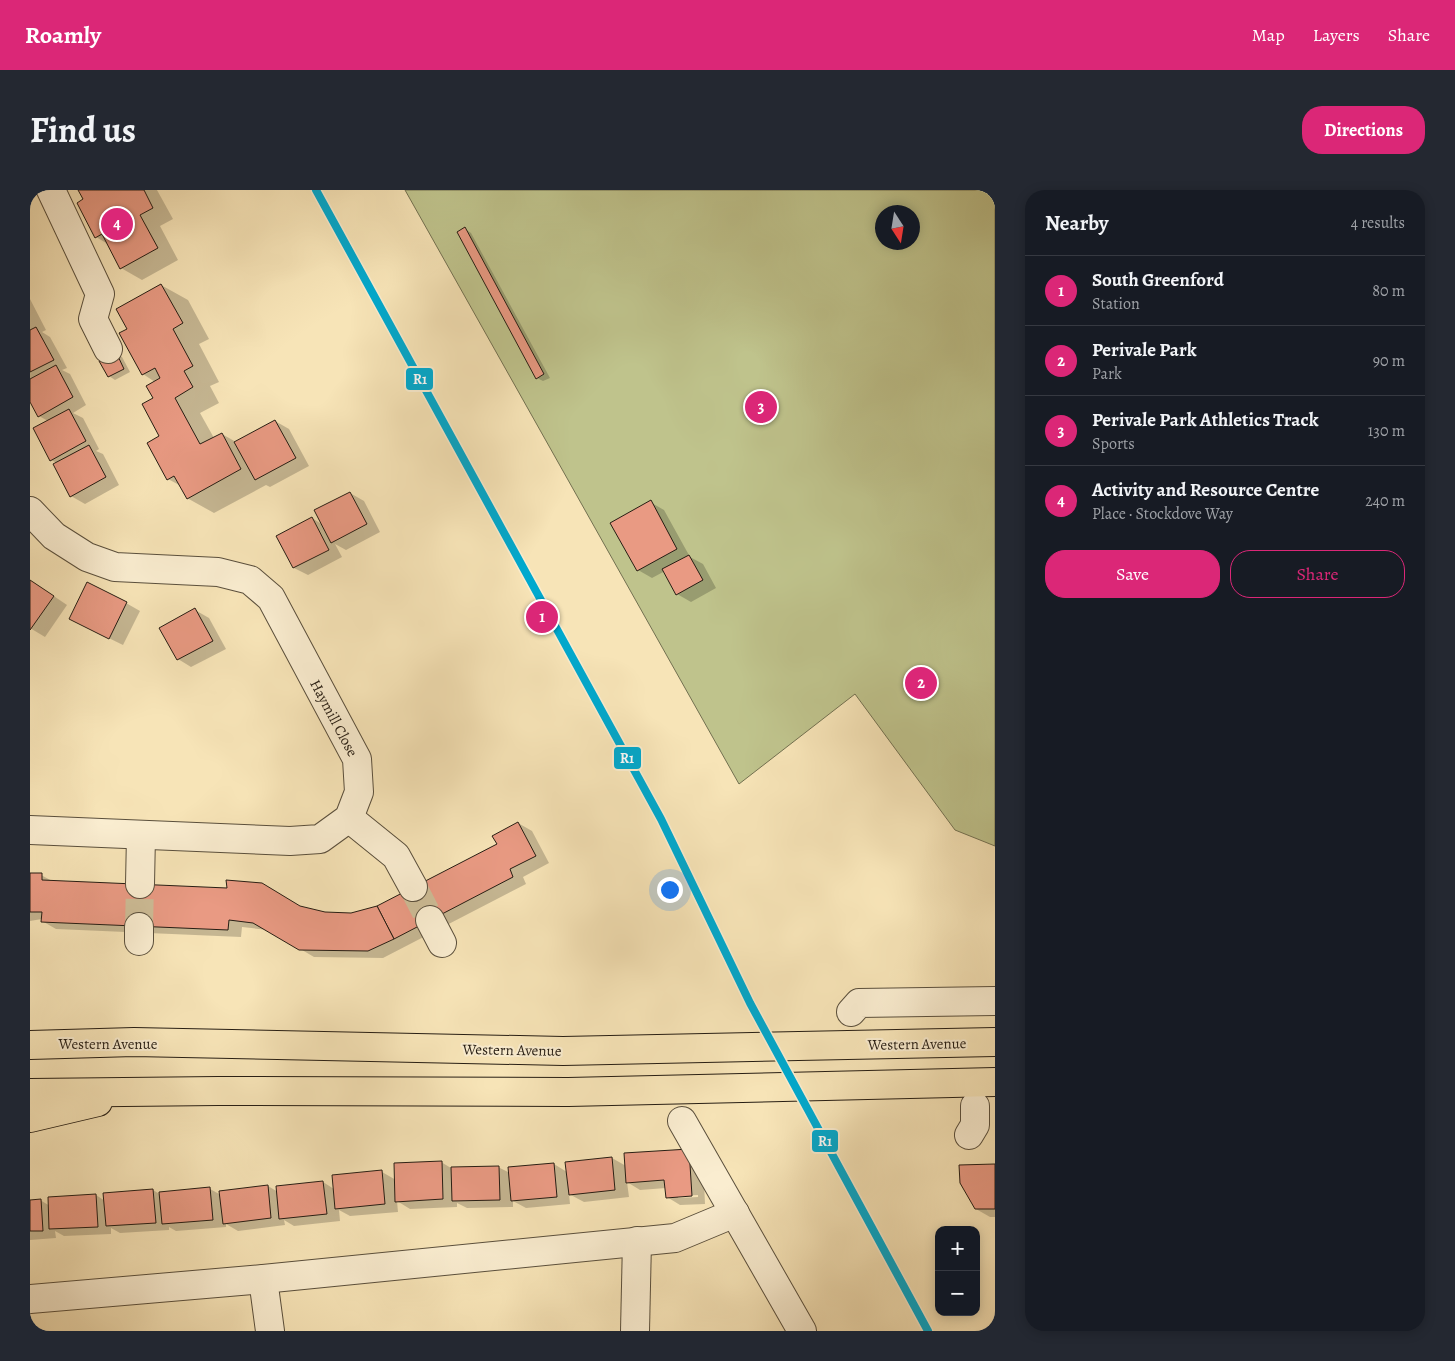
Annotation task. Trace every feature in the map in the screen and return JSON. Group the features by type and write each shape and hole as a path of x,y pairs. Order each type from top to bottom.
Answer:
{"highway":[{"path":"30,1034 134,1042"},
{"name":"Western Avenue","path":"30,1044 134,1042 563,1051 995,1042"},
{"path":"30,1093 143,1091 568,1092 995,1082"},
{"path":"30,1118 143,1091"}],"street":[{"path":"51,190 100,294 93,318 108,349"},
{"name":"Haymill Close","path":"30,511 54,536 87,557 115,567 218,572 250,580 271,598 357,759 360,792 349,818"},
{"path":"30,830 300,840 320,839 349,818 396,856 413,887"},
{"path":"140,835 140,884"},
{"path":"851,1012 859,1003 995,1001"},
{"path":"682,1121 802,1331"},
{"path":"30,1299 263,1279 675,1238 735,1213"},
{"path":"635,1331 637,1241"},
{"path":"263,1279 270,1331"}],"green space":[{"path":"405,190 995,190 995,846 955,830 855,694 739,784"}],"building":[{"path":"78,190 144,190 153,208 140,215 158,248 120,269 102,234 95,238 77,203 83,199"},
{"path":"465,227 544,374 536,379 457,232"},
{"path":"161,284 183,323 173,329 193,366 184,371 193,387 175,398 200,444 222,433 241,469 187,499 174,476 167,480 147,443 159,436 142,404 153,398 146,386 160,378 155,368 142,375 119,333 127,329 116,309"},
{"path":"36,327 54,360 30,372 30,330"},
{"path":"116,352 124,369 108,377 99,361"},
{"path":"56,365 73,397 38,417 30,402 30,379"},
{"path":"69,409 86,441 50,461 33,428"},
{"path":"275,420 296,458 255,480 234,442"},
{"path":"89,445 106,477 70,497 53,464"},
{"path":"350,492 367,524 331,543 314,510"},
{"path":"651,500 677,549 637,571 610,523"},
{"path":"312,517 329,550 293,568 276,536"},
{"path":"689,555 703,580 676,595 662,569"},
{"path":"30,580 54,596 30,630"},
{"path":"87,582 127,602 109,639 69,619"},
{"path":"195,608 213,641 177,660 159,628"},
{"path":"518,822 536,856 510,869 513,877 394,939 377,906 497,844 492,836"},
{"path":"30,873 42,873 42,880 227,888 226,880 262,883 300,906 325,912 351,913 377,906 394,939 368,951 299,950 253,923 229,920 228,930 41,922 42,912 30,912"},
{"path":"689,1149 692,1196 666,1198 664,1180 626,1183 624,1153"},
{"path":"612,1157 615,1190 569,1195 565,1162"},
{"path":"442,1161 443,1199 395,1202 394,1163"},
{"path":"554,1163 557,1197 511,1201 508,1167"},
{"path":"995,1164 995,1209 975,1209 960,1183 959,1165"},
{"path":"499,1166 500,1200 452,1201 451,1167"},
{"path":"382,1170 385,1204 335,1209 332,1175"},
{"path":"323,1181 327,1214 279,1219 276,1186"},
{"path":"268,1185 271,1218 223,1224 219,1191"},
{"path":"210,1187 213,1220 162,1224 159,1192"},
{"path":"153,1189 156,1223 106,1226 103,1193"},
{"path":"96,1194 98,1227 49,1229 48,1197"},
{"path":"41,1199 43,1231 30,1231 30,1200"}],"tunnel":[{"path":"139,927 140,884"},
{"path":"413,887 430,920"}],"transit line":[{"name":"R1","path":"316,190 661,819 750,1003 928,1331"}],"place":[{"name":"Activity and Resource Centre","path":"117,224"},
{"name":"Perivale Park Athletics Track","path":"761,407"},
{"name":"South Greenford","path":"542,617"},
{"name":"Perivale Park","path":"921,683"}]}
